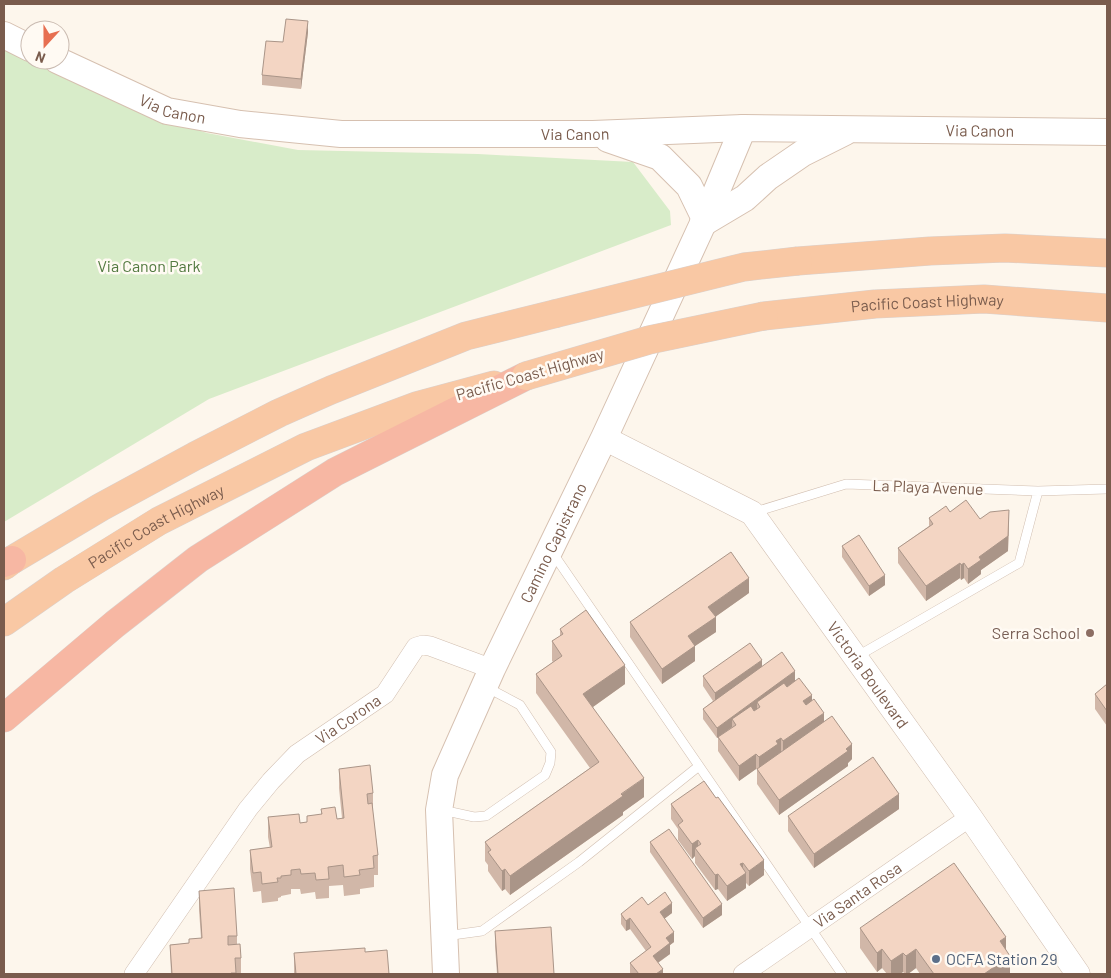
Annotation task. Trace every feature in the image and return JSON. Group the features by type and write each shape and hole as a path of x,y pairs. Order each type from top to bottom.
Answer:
{"highway":[{"path":"7,563 110,502 279,413 466,336 744,267 930,251 1005,248 1107,253"},
{"name":"Pacific Coast Highway","path":"4,622 64,580 159,521 306,448 416,406 649,340 764,316 875,304 984,299 1107,308"},
{"path":"4,718 116,624 198,559 335,472 526,376"}],"main road":[{"path":"4,35 20,43"},
{"name":"Via Canon","path":"70,66 167,111 240,124 341,134 593,134 744,128 1107,132"},
{"name":"Camino Capistrano","path":"446,974 439,810 445,775 488,678 604,438 704,221 744,128"},
{"path":"593,134 660,157 689,186 704,221 745,198 768,177 803,153 849,130"}],"street":[{"name":"Victoria Boulevard","path":"604,438 752,513 970,816 1078,974"},
{"name":"Via Corona","path":"134,974 248,809 298,754 385,694 416,647 423,644 430,646 488,678"},
{"name":"Via Santa Rosa","path":"743,974 970,816"}],"lane":[{"name":"La Playa Avenue","path":"752,513 846,484 1038,491 1107,489"},
{"path":"856,657 1019,563 1038,491"},
{"path":"551,550 842,974"},
{"path":"439,810 474,817 486,816 545,775 550,763 551,752 520,705 488,678"},
{"path":"444,936 482,931 579,862 699,766"}],"green space":[{"name":"Via Canon Park","path":"4,47 20,55 20,70 53,70 139,111 207,133 298,150 478,154 633,162 670,211 671,225 209,399 4,522"}],"building":[{"path":"286,19 308,21 301,79 262,75 266,41 283,42"},
{"path":"966,500 980,519 990,512 1009,510 1008,536 979,557 981,560 968,569 964,563 961,565 960,563 926,586 898,548 933,524 929,518 946,506 950,512"},
{"path":"859,535 885,575 869,586 842,546"},
{"path":"731,552 749,578 708,607 716,617 688,636 695,646 662,669 630,622"},
{"path":"586,610 625,665 583,694 644,778 621,794 623,796 510,876 505,869 502,871 488,852 491,850 485,842 599,762 536,674 562,656 552,641 563,634 560,629"},
{"path":"750,643 762,660 715,693 703,676"},
{"path":"782,652 795,671 717,728 703,709"},
{"path":"799,678 812,695 803,701 806,705 814,699 824,713 783,741 781,738 776,741 778,744 759,757 756,754 739,766 718,737 736,725 732,719 751,706 754,711 760,707 757,702 784,683 787,687"},
{"path":"1107,684 1107,711 1095,694"},
{"path":"832,716 852,744 846,749 848,751 779,800 757,769"},
{"path":"873,757 899,794 814,854 788,816"},
{"path":"370,765 373,793 367,794 368,804 372,803 378,855 373,856 374,868 359,870 360,875 344,877 343,865 328,867 329,879 316,880 315,873 301,874 300,869 291,870 291,875 277,878 278,882 262,884 261,872 253,873 250,850 272,847 268,817 299,814 300,823 307,822 307,816 322,814 321,809 335,807 337,819 344,818 339,769"},
{"path":"704,781 764,860 749,871 743,863 740,864 746,873 727,886 718,874 715,875 695,848 701,844 698,840 692,844 678,825 683,821 671,804"},
{"path":"669,829 722,904 703,918 650,842"},
{"path":"954,863 1006,937 1000,941 1010,956 984,974 934,974 916,949 906,956 903,953 891,961 882,949 877,953 860,928"},
{"path":"234,888 237,936 228,936 228,945 240,944 241,958 235,958 236,973 172,974 170,945 189,943 189,939 202,938 199,891"},
{"path":"665,892 672,903 660,912 674,932 666,938 670,943 653,956 663,969 656,974 639,974 630,963 651,947 630,918 626,921 621,914 642,897 648,905"},
{"path":"551,927 554,974 498,974 495,931"},
{"path":"365,948 365,952 387,950 389,974 296,974 294,953"}],"place":[{"name":"Serra School","path":"1090,633"},
{"name":"OCFA Station 29","path":"936,959"}]}
